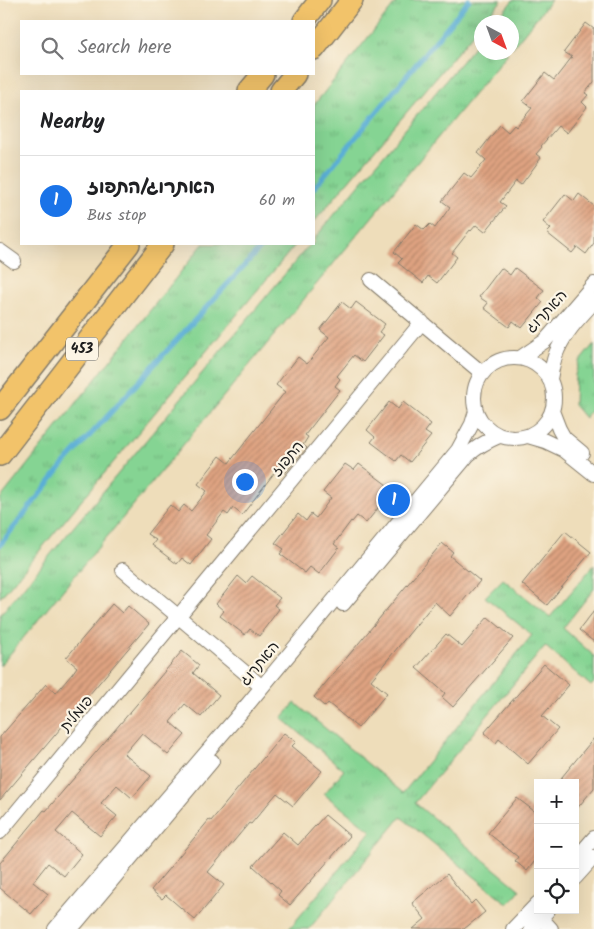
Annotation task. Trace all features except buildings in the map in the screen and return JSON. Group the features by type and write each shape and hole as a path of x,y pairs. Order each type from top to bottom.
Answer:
{"main road":[{"path":"305,20 320,0"},
{"path":"315,48 352,0"},
{"path":"250,90 261,75"},
{"path":"282,90 294,75"},
{"name":"453","path":"0,409 128,245"},
{"name":"453","path":"0,455 162,245"}],"street":[{"path":"0,251 14,261"},
{"path":"371,280 482,373"},
{"name":"האתרוג","path":"520,358 545,341 594,284"},
{"name":"האתרוג","path":"550,380 558,348 573,326 594,302"},
{"name":"התפוז","path":"179,617 422,322"},
{"path":"509,358 520,358 542,368 553,388 554,400 552,411 542,428 528,436 509,439 491,432 480,420 474,402 474,391 482,373 490,366 509,358"},
{"name":"האתרוג","path":"55,929 262,687 458,450 472,424 476,411"},
{"path":"552,411 564,438 594,463"},
{"name":"האתרוג","path":"71,929 468,455 488,440 499,436"},
{"path":"528,436 545,441 564,450 594,474"},
{"path":"123,570 262,687"},
{"name":"פומלית","path":"0,832 179,617"},
{"path":"579,855 594,838"},
{"path":"579,874 594,857"},
{"path":"513,929 534,907"},
{"path":"531,929 544,914 551,929"}],"green space":[{"path":"398,0 502,0 489,15 474,15 474,32 315,221 315,104"},
{"path":"513,0 551,0 519,39 519,15 501,15"},
{"path":"474,46 474,60 502,60 0,666 0,615 309,245 315,245 315,238"},
{"path":"202,245 295,245 0,598 0,499"},
{"path":"594,344 594,406 585,418 574,405 575,375 579,362"},
{"path":"594,565 594,589 563,628 594,656 594,683 591,686 545,646 415,803 520,890 508,904 401,817 309,929 289,929 371,831 324,794 344,770 282,718 295,703 403,793 532,635 485,597 503,579 550,617"}],"waterway":[{"path":"315,187 469,0"},
{"path":"0,545 63,465 263,245"}],"place":[{"name":"האתרוג/התפוז","path":"394,500"}]}
